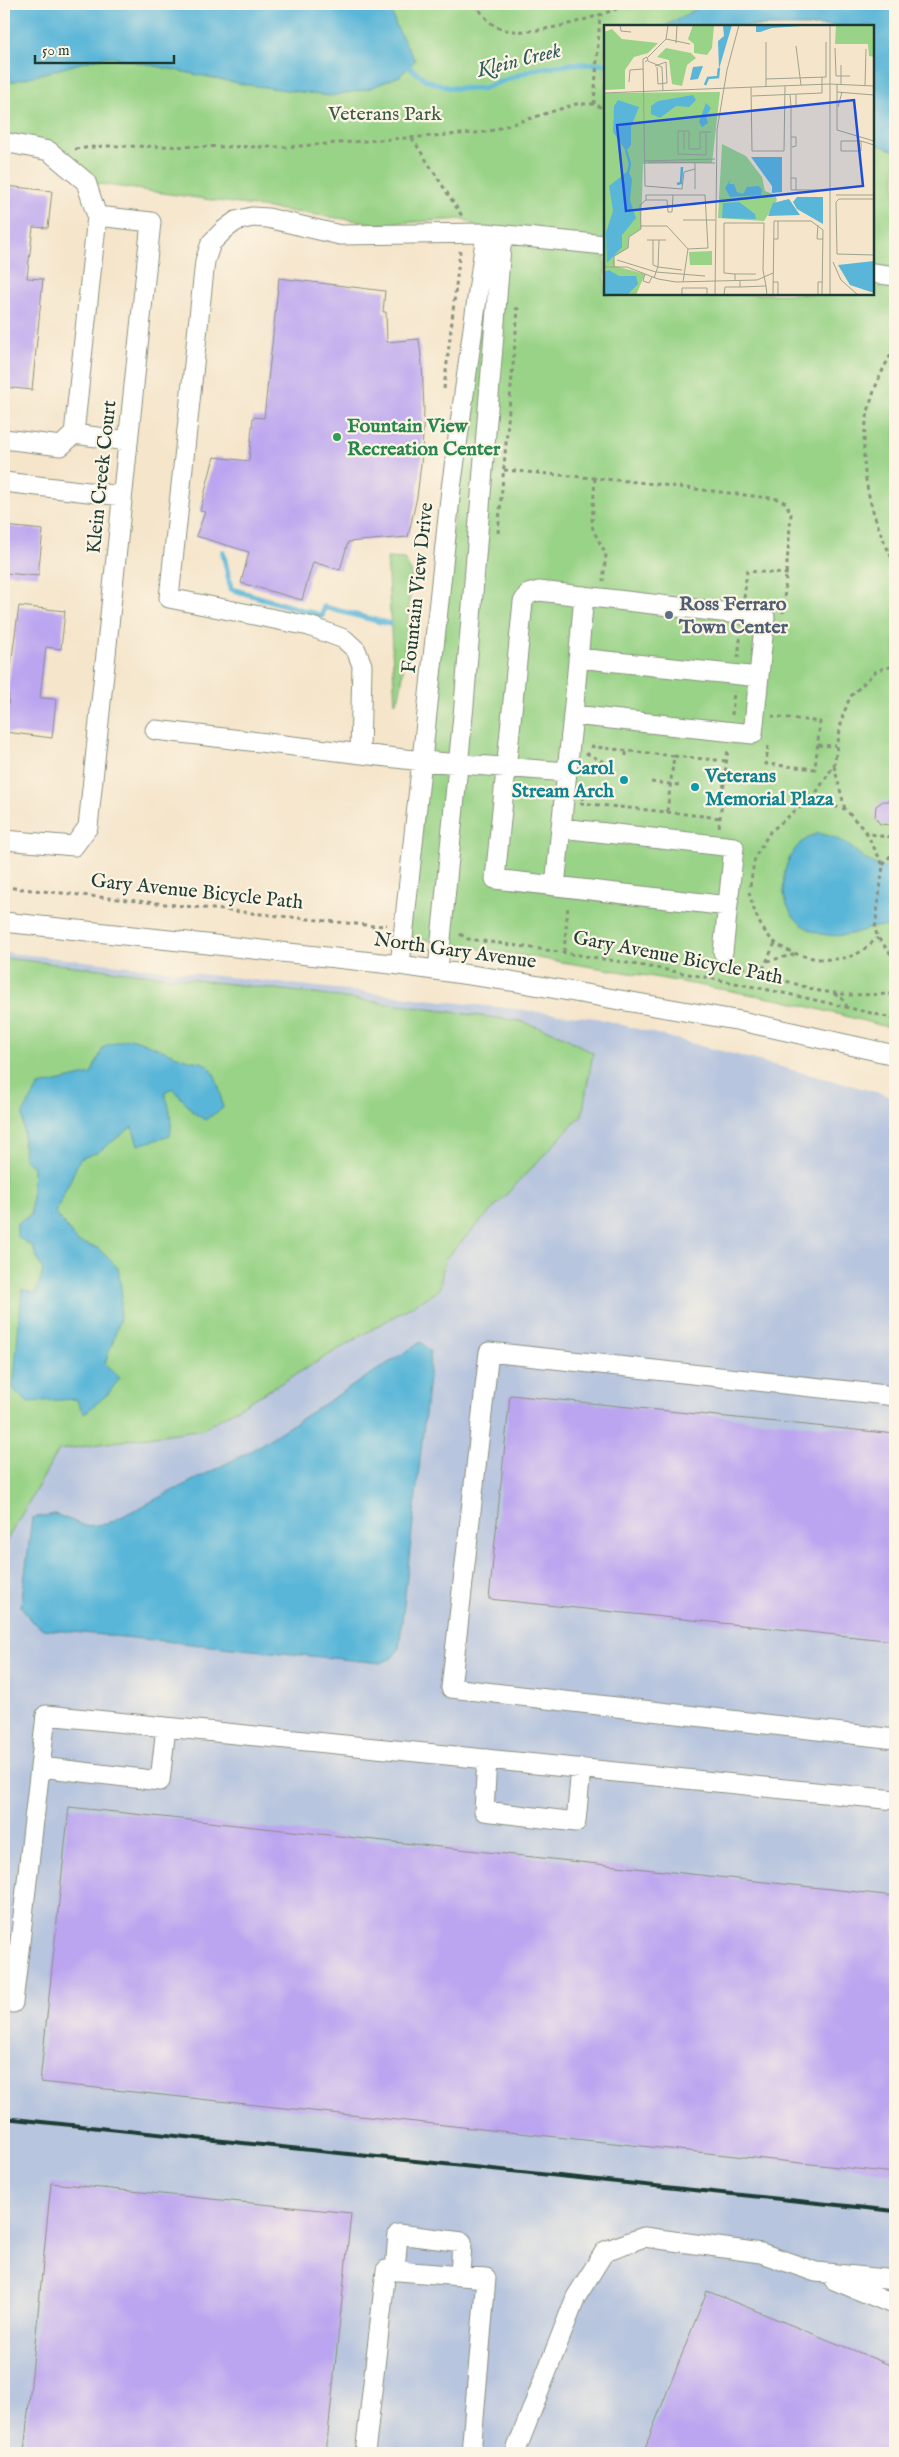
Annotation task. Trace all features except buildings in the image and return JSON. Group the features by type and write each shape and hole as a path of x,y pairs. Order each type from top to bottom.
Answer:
{"street":[{"path":"4,142 49,151 86,182 97,216 74,434 61,446 4,440"},
{"name":"Klein Creek Court","path":"4,840 74,846 88,827 151,222 97,216"},
{"path":"360,753 362,665 356,650 344,639 309,626 170,598 205,261 210,243 236,221 252,217 268,218 340,234 462,232 604,245"},
{"path":"438,970 457,764 494,234"},
{"name":"Fountain View Drive","path":"400,965 451,489 494,234"},
{"path":"874,273 895,276"},
{"path":"74,434 128,441"},
{"path":"4,482 122,496"},
{"path":"572,715 753,734 765,617 539,591 528,594 522,602 495,879 728,906"},
{"path":"555,886 584,596"},
{"path":"578,658 759,676"},
{"path":"155,730 422,761 567,772"},
{"path":"561,828 734,847 728,906 726,959"},
{"name":"North Gary Avenue","path":"4,922 438,970 591,994 741,1021 895,1055"},
{"path":"895,1396 489,1352 451,1688 895,1739"},
{"path":"13,2003 46,1715 895,1800"},
{"path":"40,1767 160,1781 166,1727"},
{"path":"487,1759 484,1811 576,1822 581,1768"},
{"path":"395,2271 398,2234 462,2242 460,2276"},
{"path":"515,2453 576,2297 605,2251 644,2238 761,2253 816,2272 895,2305"},
{"path":"365,2453 386,2270 486,2278 470,2453"},
{"path":"816,2272 895,2280"}],"path":[{"path":"475,4 484,17 497,28 519,32 562,25 600,15 630,4"},
{"path":"594,104 600,46 600,15"},
{"path":"49,151 104,146 285,147 412,138 487,132 555,109 576,104 594,104 604,109"},
{"path":"412,138 464,219 443,395"},
{"path":"895,348 882,369 869,407 863,446 865,481 886,546 895,564"},
{"path":"504,470 638,482 778,499 786,503 791,514 782,622"},
{"path":"895,666 877,670 850,698 842,718 834,765 845,810 866,832 882,866 875,929 878,938 895,959"},
{"path":"770,726 772,706"},
{"path":"768,745 766,764 815,768 820,722 771,716"},
{"path":"818,745 836,746"},
{"path":"584,746 726,761"},
{"path":"584,751 606,763"},
{"path":"626,751 626,756"},
{"path":"667,812 674,756"},
{"path":"834,765 811,801 795,811 770,832 755,857 749,892 755,913 767,934 775,942 798,953 820,960 839,959 857,954 878,938"},
{"path":"651,782 679,785"},
{"path":"601,791 578,801 720,818"},
{"path":"811,801 845,810"},
{"path":"866,832 878,836 895,837"},
{"path":"882,866 895,850"},
{"name":"Gary Avenue Bicycle Path","path":"4,886 375,926 388,925"},
{"name":"Gary Avenue Bicycle Path","path":"454,933 468,939 564,952 720,980 895,1019"},
{"path":"762,969 775,942"},
{"path":"767,961 798,953"},
{"path":"726,959 762,969 776,978 841,997 847,1007"},
{"path":"826,992 895,994"}],"shaded area":[{"path":"4,952 596,1018 895,1097 895,2453 4,2453"}],"green space":[{"name":"Ross Ferraro Town Center","path":"4,4 895,4 895,1029 786,1001 648,976 408,937 486,233 464,219 379,224 86,182 49,151 4,142"},
{"path":"387,558 404,559 412,573 402,681 399,697 395,703"},
{"path":"4,958 284,990 520,1021 559,1034 593,1053 582,1115 445,1259 439,1290 203,1429 59,1450 4,1545"}],"water":[{"path":"4,4 390,4 396,26 415,60 400,76 368,89 330,96 242,84 107,56 4,84"},
{"path":"705,4 895,4 895,151 874,143 874,25 667,25"},
{"path":"818,833 845,843 863,858 876,865 895,867 895,930 879,927 851,934 824,934 807,928 794,917 785,899 785,869 790,858 803,841"},
{"path":"131,1038 182,1058 202,1062 207,1065 213,1072 217,1082 223,1108 205,1120 194,1113 173,1088 164,1092 170,1114 170,1136 138,1145 132,1127 98,1152 80,1159 55,1213 78,1242 98,1248 118,1268 122,1295 119,1323 105,1364 120,1378 108,1394 84,1414 76,1399 27,1402 13,1389 22,1289 35,1294 43,1271 32,1246 17,1237 17,1223 31,1215 33,1167 24,1159 23,1113 39,1086 91,1074 104,1046"},
{"path":"421,1342 430,1351 429,1378 399,1649 392,1658 381,1663 43,1629 31,1621 21,1606 32,1518 55,1514 85,1526 107,1524 249,1452"}],"waterway":[{"name":"Klein Creek","path":"404,63 426,80 451,88 481,89 532,70 571,64 604,64"},
{"path":"223,552 231,589 322,616 324,607 390,624"}],"railway":[{"path":"4,2118 895,2211"}],"place":[{"name":"Fountain View Recreation Center","path":"337,437"},
{"name":"Ross Ferraro Town Center","path":"669,615"},
{"name":"Carol Stream Arch","path":"624,780"},
{"name":"Veterans Memorial Plaza","path":"695,787"}],"park label":[{"name":"Veterans Park","path":"385,114"}]}
